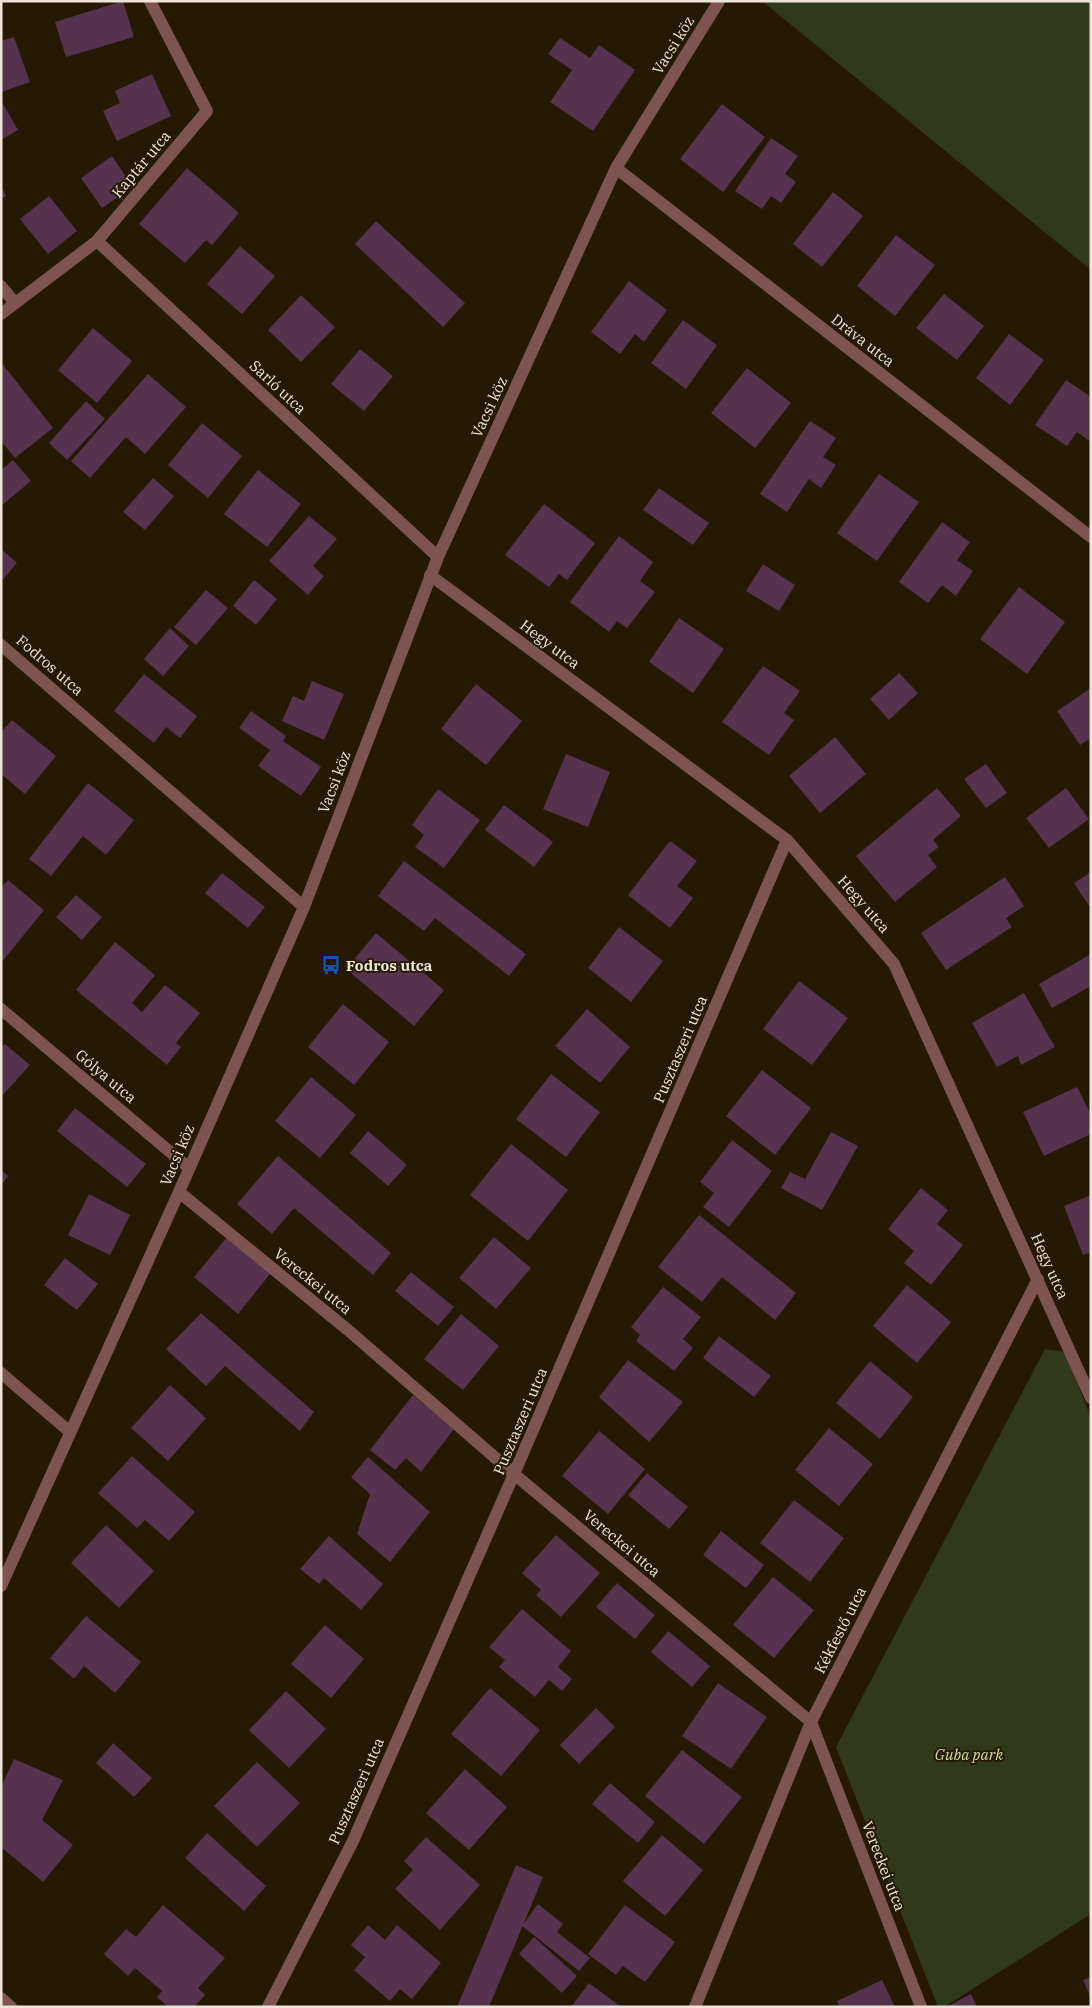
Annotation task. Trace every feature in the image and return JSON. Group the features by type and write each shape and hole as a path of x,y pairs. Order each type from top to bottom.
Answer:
{"street":[{"name":"Kaptár utca","path":"1,314 96,241 207,111 150,1"},
{"name":"Vacsi köz","path":"1,1586 180,1192 304,906 438,557 616,168 718,1"},
{"name":"Dráva utca","path":"616,168 1091,537"},
{"name":"Sarló utca","path":"96,241 438,557"},
{"path":"1,286 14,303"},
{"name":"Hegy utca","path":"430,575 787,840 894,964 1091,1398"},
{"name":"Fodros utca","path":"1,645 304,906"},
{"name":"Pusztaszeri utca","path":"268,2007 353,1840 514,1474 787,840"},
{"name":"Gólya utca","path":"1,1009 189,1168"},
{"name":"Vereckei utca","path":"180,1192 348,1330 514,1474 810,1722 921,2007"},
{"name":"Kékfestő utca","path":"695,2007 810,1722 1038,1279"},
{"path":"1,1373 70,1432"},
{"path":"1,1998 11,2007"}],"green space":[{"path":"762,1 1091,1 1091,270"},
{"name":"Guba park","path":"1045,1349 1065,1352 1091,1418 1091,1914 944,2007 938,2007 836,1747"}],"building":[{"path":"123,1 134,37 66,57 55,22"},
{"path":"14,37 30,82 1,92 1,41"},
{"path":"560,38 590,58 599,45 635,70 593,131 550,102 572,70 548,54"},
{"path":"152,74 171,116 117,141 103,111 120,103 115,91"},
{"path":"1,100 18,130 1,140"},
{"path":"722,104 765,137 723,192 680,159"},
{"path":"771,138 798,156 785,174 796,182 781,203 771,196 762,209 735,191"},
{"path":"112,156 133,187 102,208 81,178"},
{"path":"187,168 239,213 212,245 206,240 185,263 139,224"},
{"path":"1,187 6,196 1,199"},
{"path":"833,192 863,216 822,267 793,244"},
{"path":"49,196 77,231 48,254 20,219"},
{"path":"376,221 465,303 443,327 355,244"},
{"path":"896,235 935,265 895,316 857,286"},
{"path":"240,246 275,276 242,314 207,284"},
{"path":"629,281 667,310 644,342 635,334 620,354 591,332"},
{"path":"944,294 984,326 957,360 916,328"},
{"path":"301,295 335,327 301,362 268,330"},
{"path":"683,320 717,345 686,389 651,363"},
{"path":"93,328 132,361 97,403 58,370"},
{"path":"1009,334 1044,360 1010,405 976,378"},
{"path":"360,349 393,376 364,411 331,384"},
{"path":"1,362 53,428 15,458 1,441"},
{"path":"747,368 791,403 755,448 711,413"},
{"path":"148,374 186,407 145,454 126,437 90,478 71,461"},
{"path":"1066,380 1091,397 1091,442 1077,432 1067,446 1035,425"},
{"path":"86,401 105,419 67,460 49,443"},
{"path":"810,421 836,438 823,457 836,465 821,488 809,479 787,512 760,494"},
{"path":"202,423 242,456 208,498 168,465"},
{"path":"13,460 31,481 1,506 1,470"},
{"path":"258,470 301,504 267,547 224,514"},
{"path":"879,474 919,502 877,561 837,533"},
{"path":"153,478 174,496 145,530 123,512"},
{"path":"659,488 709,523 693,545 643,510"},
{"path":"544,504 595,543 567,580 559,574 549,587 505,555"},
{"path":"309,516 337,539 313,566 324,576 308,595 269,561"},
{"path":"942,522 970,542 957,560 973,571 956,596 942,585 928,603 899,582"},
{"path":"619,536 653,562 640,581 655,592 627,628 617,621 609,632 570,602"},
{"path":"1,549 17,563 1,582"},
{"path":"763,564 795,585 779,611 746,591"},
{"path":"254,580 277,599 256,625 233,606"},
{"path":"1019,587 1065,622 1027,674 980,639"},
{"path":"206,590 228,608 196,645 174,627"},
{"path":"679,618 724,649 693,693 649,662"},
{"path":"170,628 189,646 163,676 144,659"},
{"path":"763,666 800,691 784,713 794,720 769,755 722,722"},
{"path":"899,673 918,693 889,720 870,699"},
{"path":"144,674 197,716 180,738 166,727 154,743 114,711"},
{"path":"312,681 344,694 324,740 282,721 293,696 304,701"},
{"path":"476,684 522,721 486,765 441,729"},
{"path":"1091,688 1091,738 1080,745 1057,711"},
{"path":"251,711 286,736 283,741 321,767 301,796 258,766 270,750 239,728"},
{"path":"12,720 56,756 25,794 1,774 1,732"},
{"path":"835,737 866,774 820,813 789,776"},
{"path":"566,754 610,772 588,827 543,809"},
{"path":"986,764 1007,793 986,808 964,779"},
{"path":"88,783 134,820 106,855 83,836 51,876 29,859"},
{"path":"937,788 961,816 933,840 939,847 928,855 937,867 895,902 856,856"},
{"path":"1066,788 1089,819 1049,848 1026,818"},
{"path":"438,789 480,820 444,868 415,847 424,835 412,825"},
{"path":"504,805 553,842 534,867 485,830"},
{"path":"670,841 697,861 677,886 693,898 670,928 628,895"},
{"path":"404,861 526,954 509,976 435,918 424,931 378,896"},
{"path":"1091,872 1091,905 1089,906 1074,883"},
{"path":"222,873 265,907 248,928 205,893"},
{"path":"1005,877 1024,906 1006,918 1012,927 946,970 921,933"},
{"path":"8,880 44,910 1,963 1,888"},
{"path":"76,895 102,917 82,940 56,917"},
{"path":"619,927 663,961 631,1002 588,968"},
{"path":"376,933 444,990 414,1026 346,969"},
{"path":"115,942 155,975 132,1003 142,1012 165,985 200,1013 176,1043 181,1047 167,1065 76,990"},
{"path":"1091,954 1091,986 1052,1008 1039,984"},
{"path":"799,981 848,1018 812,1065 763,1029"},
{"path":"1024,993 1055,1047 1021,1065 1018,1056 997,1067 972,1023"},
{"path":"343,1004 389,1042 354,1085 308,1047"},
{"path":"587,1009 630,1047 600,1083 555,1046"},
{"path":"5,1044 30,1065 1,1097 1,1048"},
{"path":"762,1070 811,1108 775,1155 726,1116"},
{"path":"551,1074 600,1112 566,1157 516,1119"},
{"path":"311,1077 356,1115 320,1158 275,1121"},
{"path":"1077,1087 1091,1115 1091,1134 1044,1156 1023,1112"},
{"path":"75,1108 146,1164 127,1187 57,1131"},
{"path":"368,1131 407,1165 388,1186 350,1153"},
{"path":"831,1132 858,1146 822,1210 781,1188 790,1172 805,1179"},
{"path":"732,1140 772,1171 729,1227 703,1207 714,1193 700,1182"},
{"path":"511,1144 568,1190 528,1241 470,1195"},
{"path":"278,1156 391,1253 373,1275 294,1208 272,1234 237,1204"},
{"path":"1,1170 8,1176 1,1185"},
{"path":"921,1188 948,1210 937,1224 963,1245 931,1285 904,1263 914,1251 888,1229"},
{"path":"89,1194 130,1215 110,1255 68,1235"},
{"path":"1091,1195 1091,1252 1083,1255 1064,1206"},
{"path":"699,1215 796,1293 775,1320 722,1277 702,1302 658,1267"},
{"path":"228,1236 270,1274 238,1314 194,1277"},
{"path":"494,1237 531,1268 496,1309 459,1278"},
{"path":"65,1258 98,1284 77,1310 44,1285"},
{"path":"411,1272 454,1307 438,1326 395,1291"},
{"path":"907,1285 951,1322 917,1363 873,1326"},
{"path":"663,1287 701,1317 683,1339 693,1348 674,1371 636,1341 640,1335 631,1327"},
{"path":"201,1313 314,1412 300,1431 225,1366 206,1386 166,1349"},
{"path":"461,1314 499,1346 463,1390 424,1359"},
{"path":"719,1336 771,1376 754,1397 703,1358"},
{"path":"628,1360 683,1402 649,1442 599,1397"},
{"path":"870,1361 913,1397 880,1439 836,1403"},
{"path":"170,1385 206,1418 168,1461 131,1428"},
{"path":"413,1395 454,1429 421,1472 406,1458 395,1470 370,1450"},
{"path":"829,1428 873,1464 839,1506 795,1470"},
{"path":"599,1431 645,1469 608,1514 562,1476"},
{"path":"132,1456 195,1512 169,1541 145,1520 137,1528 98,1493"},
{"path":"368,1457 430,1512 390,1562 357,1534 370,1494 351,1477"},
{"path":"647,1473 688,1507 669,1529 628,1495"},
{"path":"794,1500 844,1538 810,1582 760,1543"},
{"path":"106,1525 154,1571 119,1608 71,1563"},
{"path":"721,1531 764,1565 746,1588 703,1555"},
{"path":"556,1535 600,1573 561,1617 536,1595 541,1590 522,1573"},
{"path":"329,1536 383,1584 361,1610 324,1578 319,1584 300,1569"},
{"path":"773,1577 814,1610 774,1658 733,1625"},
{"path":"617,1583 655,1615 635,1639 596,1607"},
{"path":"522,1609 571,1651 558,1667 572,1679 562,1691 549,1680 535,1697 499,1667 505,1660 489,1647"},
{"path":"86,1616 141,1662 115,1693 84,1666 74,1679 50,1658"},
{"path":"325,1625 364,1659 331,1698 291,1664"},
{"path":"668,1631 710,1666 692,1687 651,1652"},
{"path":"718,1683 767,1717 731,1769 682,1736"},
{"path":"490,1688 540,1730 501,1776 451,1734"},
{"path":"286,1691 326,1729 289,1768 249,1730"},
{"path":"596,1708 615,1727 579,1764 560,1745"},
{"path":"113,1743 152,1778 134,1797 96,1763"},
{"path":"682,1750 742,1797 704,1844 645,1796"},
{"path":"14,1759 63,1780 42,1820 73,1845 43,1882 1,1847 1,1787"},
{"path":"257,1762 300,1803 257,1847 214,1806"},
{"path":"465,1769 507,1807 469,1850 426,1813"},
{"path":"610,1783 655,1822 638,1843 592,1804"},
{"path":"207,1833 266,1886 244,1911 185,1858"},
{"path":"662,1835 703,1870 665,1916 623,1881"},
{"path":"426,1837 480,1885 440,1930 395,1889 413,1870 404,1861"},
{"path":"516,1865 543,1877 489,2007 457,2007"},
{"path":"538,1904 563,1924 557,1932 590,1958 579,1971 522,1926"},
{"path":"163,1905 225,1958 198,1988 205,1995 194,2007 168,2007 157,1997 162,1991 135,1968 128,1976 104,1954 126,1929 136,1937"},
{"path":"625,1905 675,1942 645,1982 623,1966 616,1975 588,1954"},
{"path":"368,1925 385,1940 397,1925 441,1963 412,1999 400,1989 390,2001 354,1970 365,1957 351,1945"},
{"path":"534,1937 577,1976 562,1993 519,1954"},
{"path":"1091,1977 1091,1998 1083,1980"},
{"path":"882,1980 895,2007 840,2007 837,2001"},
{"path":"589,1983 621,2007 571,2007"},
{"path":"971,1994 977,2007 946,2007"}],"place":[{"name":"Fodros utca","path":"331,965"}]}
